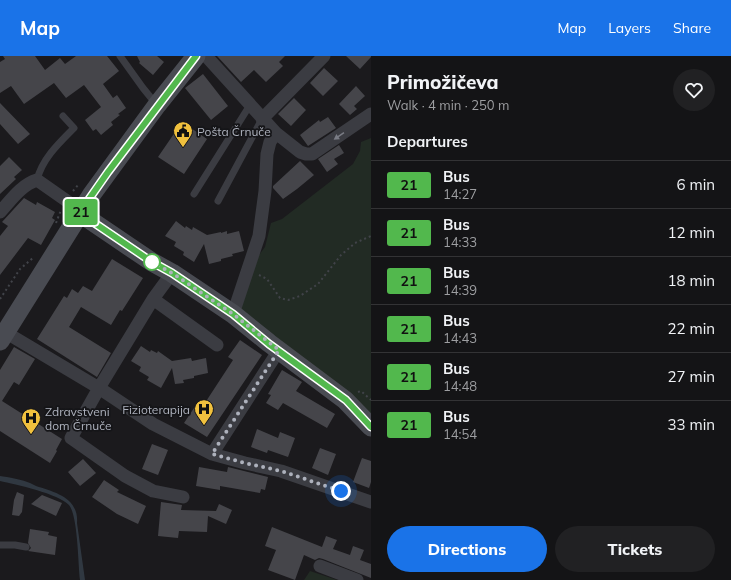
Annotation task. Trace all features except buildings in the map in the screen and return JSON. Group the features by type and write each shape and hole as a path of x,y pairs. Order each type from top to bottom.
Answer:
{"street":[{"path":"196,56 108,172 80,212 3,336 99,388 153,424 212,454 281,471 371,502"},
{"path":"206,56 262,119 276,133 300,152 312,154 371,114"},
{"path":"262,119 324,56"},
{"path":"233,314 244,277 259,236 265,191 266,154 270,142 276,133"},
{"path":"0,212 24,186 29,182 37,180 67,200 90,220 233,314 346,400 371,427"},
{"path":"172,273 153,299 99,388 71,438 125,476 153,491 183,497"},
{"path":"153,299 217,345"},
{"path":"212,454 279,350"},
{"path":"320,566 357,580"}],"lane":[{"path":"120,56 143,88 158,105"},
{"path":"194,194 250,105"},
{"path":"37,180 42,164 74,128 63,116"},
{"path":"218,202 262,119"},
{"path":"0,545 26,547"}],"path":[{"path":"244,277 258,275 267,280 280,298 288,300 300,296 318,284 341,255 355,244 371,236"}],"shaded area":[{"path":"371,138 371,415 240,308 259,255 265,247 271,223 282,219 353,164 360,151 361,142"},
{"path":"0,476 27,482 58,494 70,502 77,514 85,580 80,580 76,529 69,505 47,493 0,481"},
{"path":"310,571 337,580 304,580"}],"bus line":[{"name":"21","path":"196,56 108,172 80,212 152,262 172,273 233,314 269,344 346,400 371,427"}],"place":[{"name":"Pošta Črnuče","path":"183,148"},
{"name":"Fizioterapija","path":"204,426"},
{"name":"Zdravstveni dom Črnuče","path":"31,435"}],"route":[{"path":"152,262 172,273 233,314 269,344 279,350 212,454 227,459 281,471 341,491"}]}
